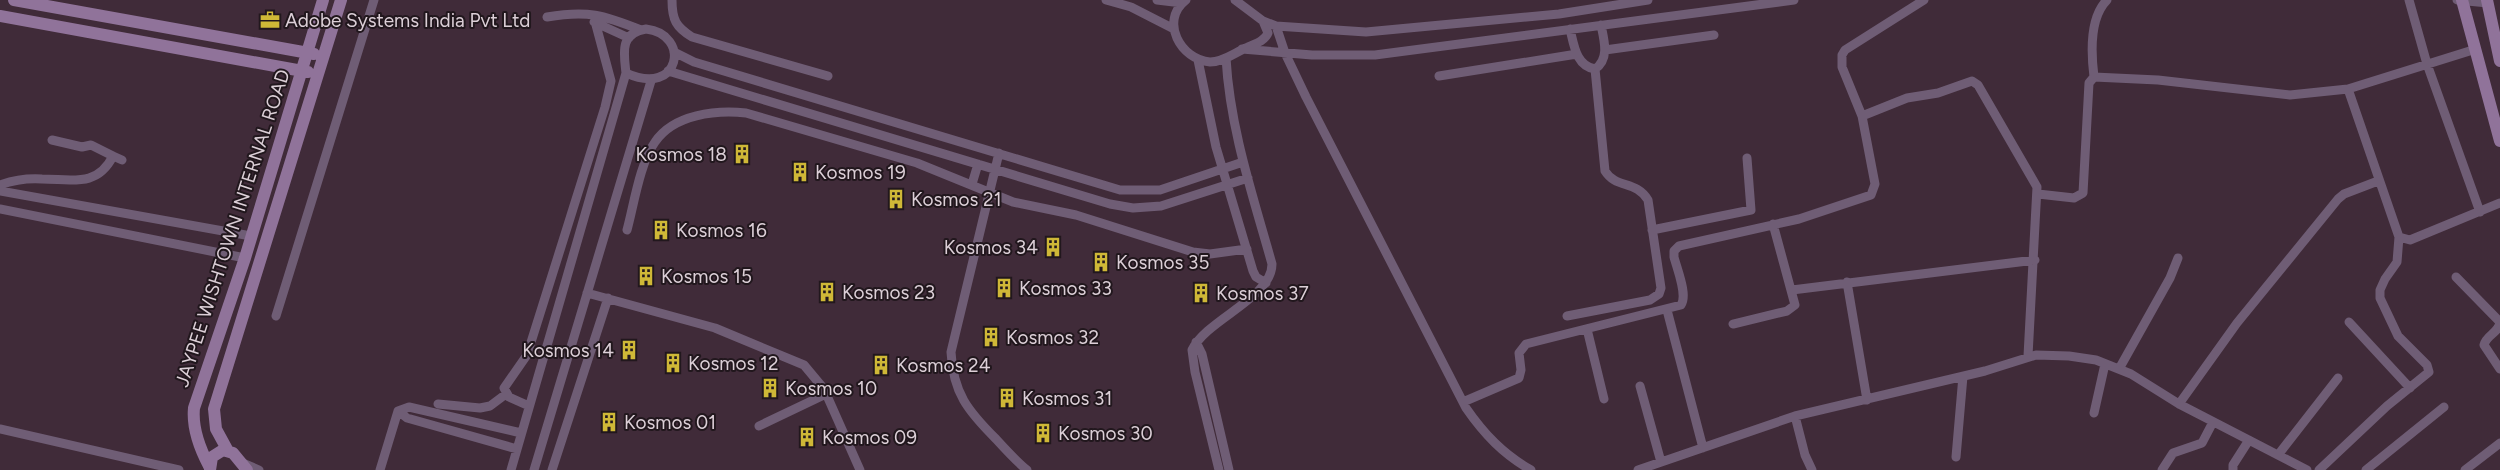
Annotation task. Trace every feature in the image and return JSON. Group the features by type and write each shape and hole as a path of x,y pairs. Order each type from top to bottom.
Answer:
{"street":[{"path":"14,0 325,56"},
{"name":"JAYPEE WISHTOWN INTERNAL ROAD","path":"210,468 196,433 193,420 194,408 246,258 251,236 323,0"},
{"name":"JAYPEE WISHTOWN INTERNAL ROAD","path":"259,470 245,467 228,451 216,429 214,409 341,0"},
{"path":"276,316 374,0"},
{"path":"672,0 672,11 678,28 692,37 828,76"},
{"path":"1106,0 1130,7 1174,29"},
{"path":"1157,0 1184,1 1176,15 1174,29 1177,42 1186,53 1198,60 1212,62 1226,58 1266,37 1267,27 1263,21"},
{"path":"1235,0 1263,21 1276,26 1366,32 1559,14 1648,0"},
{"path":"1242,50 1285,54 1375,55 1570,29 1714,5 1794,0"},
{"path":"1463,402 1519,378 1521,370 1519,354 1526,344 1681,305 1683,301 1674,257 1674,251 1679,246 1799,219 1871,195 1875,184 1862,116 1842,67 1842,55 1845,50 1924,0"},
{"path":"2038,194 2074,198 2082,193 2089,83 2094,77 2091,51 2099,11 2107,0"},
{"path":"2409,0 2427,64 2480,212"},
{"path":"2456,0 2488,1 2500,60"},
{"path":"2462,0 2500,142"},
{"path":"546,17 572,13 602,15 641,30 656,30 665,35 671,43 674,52 673,62 668,71 660,78 651,81 641,80 626,73"},
{"path":"529,406 506,394 504,388 526,355 549,290 610,90 610,74 596,25 591,15"},
{"path":"0,16 318,74"},
{"path":"1595,69 1604,60 1605,50 1602,24"},
{"path":"596,25 628,38"},
{"path":"1276,26 1285,54 1463,402 1484,434 1510,458 1531,470"},
{"path":"1570,29 1577,54 1583,64 1595,69"},
{"path":"510,470 626,73 623,57 624,47 628,38 641,30"},
{"path":"1605,50 1714,35"},
{"path":"2094,77 2158,80 2290,94 2348,89 2476,49"},
{"path":"674,52 694,62 1120,190 1160,190 1243,162"},
{"path":"1439,76 1577,54"},
{"path":"1219,470 1191,354 1196,342 1266,283 1272,272 1272,264 1238,149 1227,80 1226,58"},
{"path":"1198,60 1222,169 1256,277 1266,283"},
{"path":"1567,316 1650,300 1659,294 1661,288 1648,200 1634,186 1616,182 1609,178 1605,171 1595,69"},
{"path":"668,71 1110,204 1133,208 1161,206 1248,178"},
{"path":"534,470 651,81"},
{"path":"1862,116 1907,98 1938,93 1972,82 1976,83 2036,183 2038,194 2035,260 2028,356"},
{"path":"2319,470 2335,453 2426,376 2429,369 2398,336 2379,294 2385,279 2397,262 2399,237 2378,181 2348,89"},
{"path":"627,230 648,156 662,133 678,124 711,112 726,111 746,113 917,163 1013,202 1076,215 1202,254 1247,249"},
{"path":"52,140 82,147 91,145 122,160"},
{"path":"630,151 648,156"},
{"path":"999,153 951,352 952,374 962,400 973,417 1027,470"},
{"path":"0,185 20,179 85,180 100,171 109,163 113,156"},
{"path":"1652,230 1751,210 1748,158"},
{"path":"972,184 978,164"},
{"path":"2179,404 2237,323 2338,199 2344,194 2378,181"},
{"path":"0,191 251,236"},
{"path":"2399,237 2410,240 2500,204"},
{"path":"0,209 246,258"},
{"path":"1733,324 1793,308 1795,300 1773,224"},
{"path":"2119,369 2170,278 2178,258"},
{"path":"1792,290 2035,260"},
{"path":"2456,277 2500,322 2497,330 2488,338 2484,345 2500,369"},
{"path":"1847,282 1867,400"},
{"path":"587,293 714,328 804,365 814,375 826,394 860,470"},
{"path":"552,470 608,298"},
{"path":"1667,310 1703,448"},
{"path":"2349,322 2410,388"},
{"path":"1587,329 1604,399"},
{"path":"1196,342 1202,354 1229,470"},
{"path":"1638,470 1795,416 1964,376 2028,356 2073,356 2106,364 2131,374 2179,404 2307,470"},
{"path":"2094,413 2106,364"},
{"path":"1956,457 1964,376"},
{"path":"2278,455 2338,378"},
{"path":"1640,386 1661,462"},
{"path":"438,404 480,408 490,406 506,394"},
{"path":"760,426 826,394"},
{"path":"398,410 409,407 521,433"},
{"path":"2366,470 2444,407"},
{"path":"398,410 407,418 517,449"},
{"path":"380,470 398,410"},
{"path":"1795,416 1805,455 1812,470"},
{"path":"2162,470 2173,453 2202,443 2213,422"},
{"path":"0,429 179,470"},
{"path":"2233,470 2233,465 2249,440"},
{"path":"2465,470 2500,442"},
{"name":"JAYPEE WISHTOWN INTERNAL ROAD","path":"210,468 212,457 216,452 228,451"}],"place":[{"name":"Adobe Systems India Pvt Ltd","path":"270,20"},
{"name":"Kosmos 18","path":"742,154"},
{"name":"Kosmos 19","path":"800,172"},
{"name":"Kosmos 21","path":"896,199"},
{"name":"Kosmos 16","path":"661,230"},
{"name":"Kosmos 34","path":"1053,247"},
{"name":"Kosmos 35","path":"1101,262"},
{"name":"Kosmos 15","path":"646,276"},
{"name":"Kosmos 33","path":"1004,288"},
{"name":"Kosmos 23","path":"827,292"},
{"name":"Kosmos 37","path":"1201,293"},
{"name":"Kosmos 32","path":"991,337"},
{"name":"Kosmos 14","path":"629,350"},
{"name":"Kosmos 12","path":"673,363"},
{"name":"Kosmos 24","path":"881,365"},
{"name":"Kosmos 10","path":"770,388"},
{"name":"Kosmos 31","path":"1007,398"},
{"name":"Kosmos 01","path":"609,422"},
{"name":"Kosmos 30","path":"1043,433"},
{"name":"Kosmos 09","path":"807,437"}]}
